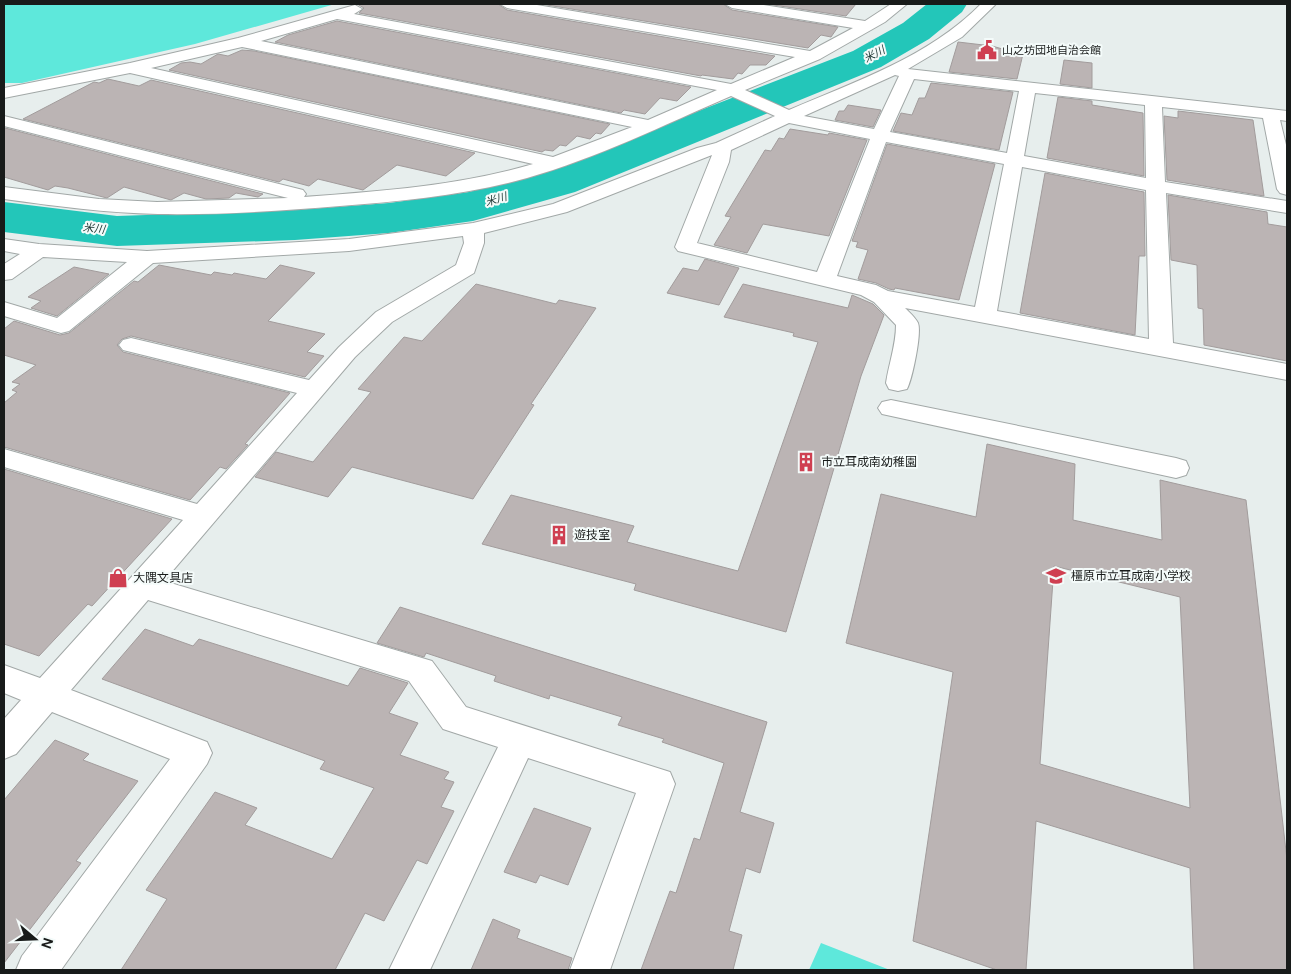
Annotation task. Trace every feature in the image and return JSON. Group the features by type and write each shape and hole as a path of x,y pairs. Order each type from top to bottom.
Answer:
{"street":[{"path":"6,95 242,42 373,4"},
{"path":"507,4 814,56"},
{"path":"732,4 866,26"},
{"path":"4,194 67,202 133,207 204,207 324,201 458,188 519,174 554,163 736,92 814,56 900,4"},
{"path":"4,245 39,250 147,257 350,245 473,229 560,208 703,152 722,147 785,115 900,72 954,33 989,4"},
{"path":"338,14 675,76 736,92 785,115 880,136 1157,186 1287,207"},
{"path":"242,42 649,125"},
{"path":"130,68 554,163"},
{"path":"900,72 1153,102 1279,114 1287,190"},
{"path":"825,280 880,136 900,72"},
{"path":"4,119 66,80"},
{"path":"985,315 1028,88"},
{"path":"1153,102 1161,348"},
{"path":"4,119 324,201"},
{"path":"722,147 720,162 685,247 868,290 882,296 1287,372"},
{"path":"4,744 347,352 384,317 466,268 474,243 473,229"},
{"path":"4,274 39,250"},
{"path":"4,309 61,326 147,257"},
{"path":"882,296 907,324 908,343 902,358 898,383"},
{"path":"131,345 315,388"},
{"path":"891,408 1176,468"},
{"path":"4,458 204,516"},
{"path":"142,586 420,671 455,718 657,784 590,970"},
{"path":"4,679 195,753 36,970"},
{"path":"409,970 519,740"}],"shaded area":[{"path":"4,4 335,4 195,44 22,83 4,83"},
{"path":"821,943 890,970 809,970"}],"building":[{"path":"357,4 498,4 507,10 775,56 766,65 750,65 742,74 738,73 733,79 701,76 359,13 364,8"},
{"path":"541,4 723,4 732,10 838,27 831,37 821,35 808,48"},
{"path":"767,4 856,4 846,16"},
{"path":"337,21 691,87 677,101 660,98 645,114 624,110 621,113 275,42 288,35"},
{"path":"958,42 992,46 1006,50 1006,52 1023,54 1017,79 949,72"},
{"path":"242,50 610,124 601,134 596,133 590,139 577,136 566,146 560,145 553,151 545,150 542,152 169,70 181,63 201,64 218,54 228,56"},
{"path":"1064,60 1092,63 1092,88 1060,84"},
{"path":"108,79 139,86 151,80 475,153 446,176 397,165 363,190 318,179 309,186 283,179 279,182 23,119 94,82 99,83"},
{"path":"931,83 1013,92 999,150 893,131 901,113 912,115 919,98 925,98"},
{"path":"1058,97 1092,101 1092,105 1143,113 1144,176 1047,158"},
{"path":"848,105 881,110 873,127 835,120 839,111 844,111"},
{"path":"1178,111 1253,120 1264,196 1167,180 1164,116 1178,118"},
{"path":"4,129 263,194 258,197 236,193 229,198 206,199 184,193 171,200 124,187 107,198 55,186 48,190 4,177"},
{"path":"790,129 828,135 829,133 867,140 829,236 763,224 747,253 714,245 731,217 725,216 765,150 771,151 779,138 784,139"},
{"path":"887,144 995,164 959,300 895,288 894,290 889,289 876,283 858,279 868,250 856,247 858,242 852,241"},
{"path":"1045,173 1144,192 1145,256 1139,256 1135,335 1020,313"},
{"path":"1168,195 1267,212 1268,224 1287,227 1287,361 1204,345 1203,309 1198,308 1197,265 1171,260"},
{"path":"705,259 739,268 719,305 667,293 683,268 698,271"},
{"path":"159,265 211,275 214,272 232,275 234,273 266,279 280,265 315,273 268,321 325,334 307,352 324,356 305,377 131,336 122,339 117,345 123,352 290,393 245,444 248,445 226,469 220,467 190,500 4,447 4,403 17,392 12,390 20,384 12,382 36,365 4,355 4,329 14,321 60,335 69,333 134,281 138,282"},
{"path":"74,267 109,274 57,316 31,308 41,301 28,297"},
{"path":"476,284 556,304 559,300 596,308 531,404 534,405 473,499 352,467 328,497 255,477 276,452 313,462 371,392 358,389 404,337 422,341"},
{"path":"743,284 848,308 852,295 873,304 884,315 861,376 786,632 634,590 636,584 482,544 511,495 634,526 627,542 738,571 818,342 793,336 794,333 724,317"},
{"path":"987,444 1075,464 1073,520 1162,540 1160,480 1246,500 1287,860 1287,970 1194,970 1190,868 1036,821 1026,970 997,970 913,941 953,672 846,643 881,494 976,517","holes":["1054,566 1180,597 1190,808 1040,764"]},
{"path":"4,469 172,519 92,606 88,604 39,656 4,644"},
{"path":"400,607 767,722 740,812 774,823 760,873 746,868 729,931 742,935 733,970 641,970 670,891 676,893 694,838 700,840 724,763 662,742 664,739 618,725 622,717 550,695 549,699 494,681 496,676 426,653 424,657 377,643"},
{"path":"145,629 193,646 199,639 348,686 360,668 408,683 389,713 418,723 400,755 449,772 444,779 454,782 441,807 454,811 427,864 417,860 384,921 365,913 335,970 121,970 167,899 146,890 215,792 257,808 245,825 332,859 374,788 320,769 325,761 102,679"},
{"path":"55,740 89,754 83,760 138,781 76,861 81,863 4,963 4,800"},
{"path":"534,808 591,828 568,885 540,875 536,883 504,872"},
{"path":"493,919 520,930 517,938 572,958 568,970 471,970"}],"waterway":[{"name":"米川","path":"4,217 117,231 295,225 389,218 473,206 558,182 867,59 916,31 949,4"}],"place":[{"name":"山之坊団地自治会館","path":"987,50"},
{"name":"市立耳成南幼稚園","path":"806,462"},
{"name":"遊技室","path":"559,535"},
{"name":"橿原市立耳成南小学校","path":"1056,576"},
{"name":"大隅文具店","path":"118,578"}]}
